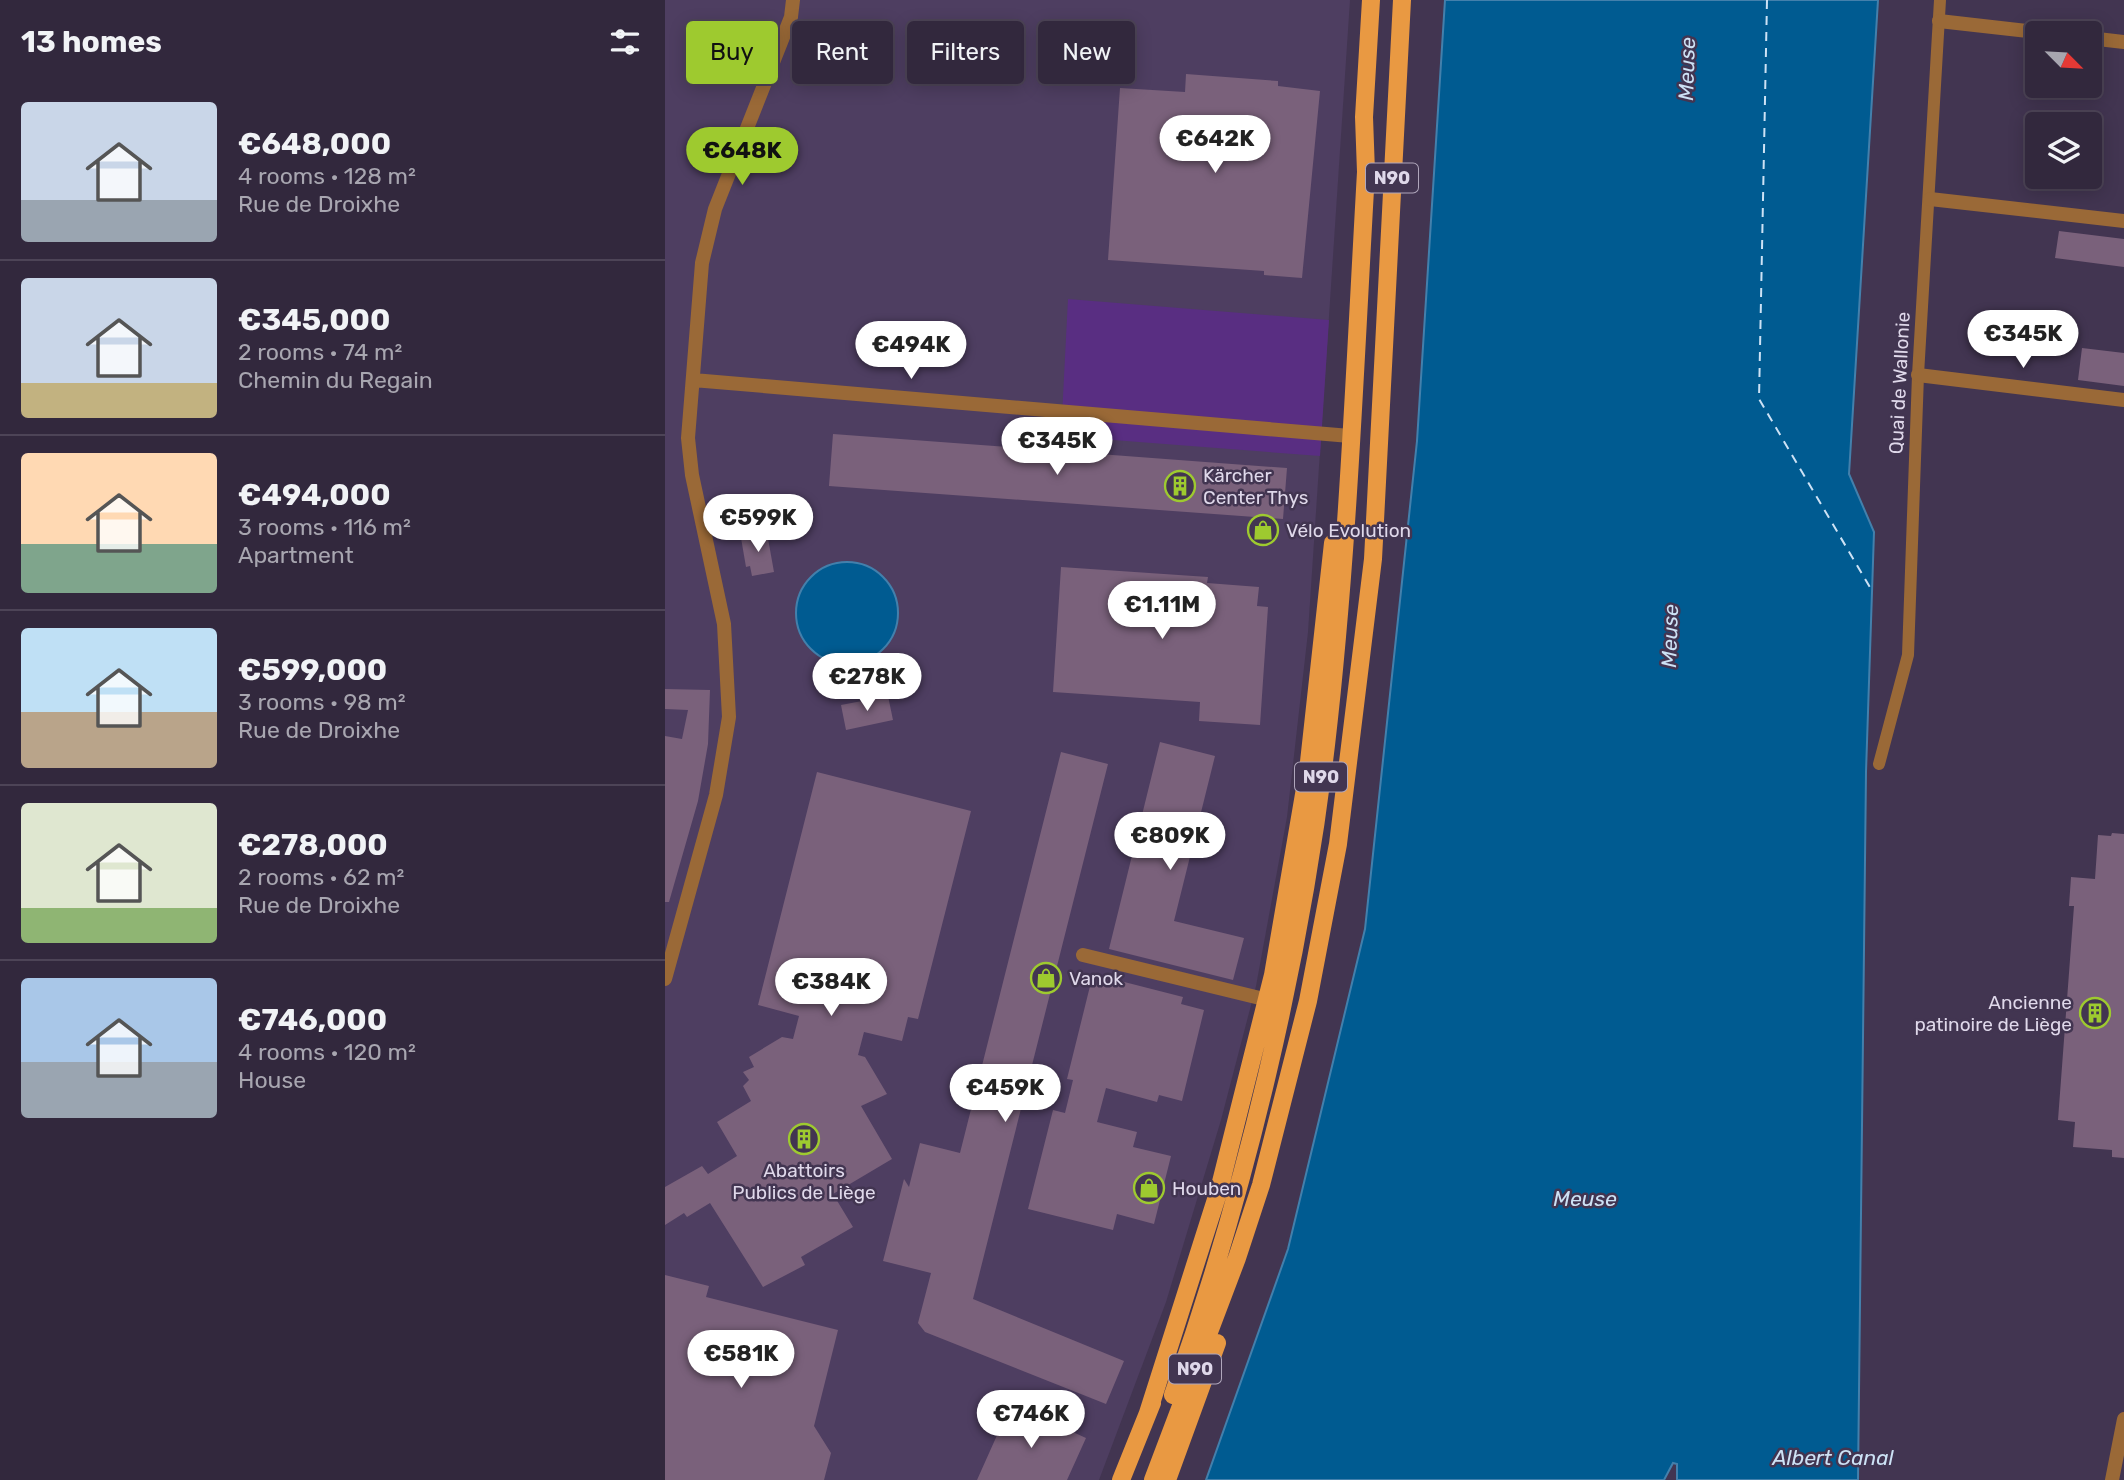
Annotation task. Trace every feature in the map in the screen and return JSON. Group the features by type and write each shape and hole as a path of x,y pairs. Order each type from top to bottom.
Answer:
{"main road":[{"path":"1366,172 1364,117 1371,0"},
{"name":"N90","path":"1140,1480 1201,1312 1245,1158 1291,959 1311,851 1333,675 1366,172 1373,142 1381,0"},
{"name":"N90","path":"1153,1480 1237,1258 1278,1125 1316,961 1343,805 1367,612 1385,369 1384,306 1402,0"},
{"path":"1350,436 1367,441 1371,451 1366,559 1367,612"},
{"path":"1148,1413 1219,1190 1268,1000 1303,805 1331,550 1345,510"},
{"path":"1121,1480 1148,1413 1173,1362 1227,1196 1245,1158"},
{"path":"1167,1480 1210,1367 1237,1258"}],"street":[{"path":"665,979 716,795 729,717 724,624 689,455 702,263 710,224 791,17 793,0"},
{"name":"Quai de Wallonie","path":"1879,764 1909,655 1917,375 1930,199 1940,0"},
{"path":"1939,21 2025,31"},
{"path":"2102,39 2124,42"},
{"path":"1930,199 2124,221"},
{"path":"1917,375 2124,400"},
{"path":"693,380 1350,436"},
{"path":"1083,955 1268,1000"},
{"path":"2112,1480 2124,1419"}],"shaded area":[{"path":"665,0 1350,0 1308,632 1287,817 1256,986 1221,1120 1166,1302 1099,1480 665,1480"},
{"path":"1068,299 1329,320 1320,456 1061,436"}],"water":[{"name":"Meuse","path":"1445,0 1878,0 1849,474 1874,532 1866,772 1858,1480 1677,1480 1677,1464 1673,1463 1664,1480 1206,1480 1288,1249 1365,929 1417,441"},
{"path":"847,562 867,565 890,584 895,593 898,613 895,633 876,656 867,661 847,664 827,661 804,642 799,633 796,613 799,593 818,570 827,565"}],"building":[{"path":"1186,74 1278,81 1278,86 1320,91 1302,278 1264,275 1264,271 1108,260 1120,88 1185,92"},
{"path":"2059,231 2124,239 2124,267 2055,258"},
{"path":"2082,348 2124,353 2124,386 2078,380"},
{"path":"833,434 1287,468 1283,519 829,486"},
{"path":"767,533 774,572 752,576 750,566 746,567 741,538"},
{"path":"1061,567 1208,577 1207,583 1259,587 1257,606 1268,607 1260,725 1199,721 1200,702 1053,692"},
{"path":"665,689 710,690 708,744 698,801 669,902 665,902 665,736 682,739 688,710 665,709"},
{"path":"888,696 893,720 846,730 841,705"},
{"path":"1160,742 1215,756 1174,921 1244,938 1233,980 1109,949"},
{"path":"1061,752 1108,764 973,1299 1124,1361 1106,1404 925,1332 918,1323 931,1273 883,1261 904,1179 909,1187 920,1143 960,1153"},
{"path":"817,772 971,811 918,1019 908,1017 902,1041 864,1032 858,1055 865,1057 887,1094 861,1106 892,1159 833,1194 853,1227 801,1257 805,1265 763,1287 710,1203 687,1217 684,1213 665,1225 665,1187 702,1166 708,1174 737,1156 717,1122 751,1101 743,1086 749,1080 743,1072 754,1067 749,1057 782,1037 793,1039 799,1016 758,1005"},
{"name":"Ancienne patinoire de Liège","path":"2112,833 2124,834 2124,1158 2112,1157 2112,1150 2073,1147 2075,1122 2058,1120 2074,906 2069,906 2071,877 2095,879 2098,835 2111,836"},
{"path":"1093,974 1183,997 1181,1004 1204,1010 1182,1101 1159,1095 1157,1102 1106,1088 1097,1122 1137,1132 1133,1147 1171,1156 1154,1224 1117,1214 1113,1230 1028,1209 1053,1110 1065,1113 1073,1080 1067,1079"},
{"path":"665,1275 709,1286 706,1297 838,1330 814,1426 831,1453 824,1480 665,1480"},
{"path":"1011,1404 1086,1438 1067,1480 977,1480"}],"ferry route":[{"path":"1767,0 1759,399 1871,589"}],"place":[{"name":"Kärcher Center Thys","path":"1180,486"},
{"name":"Vélo Evolution","path":"1263,530"},
{"name":"Vanok","path":"1046,978"},
{"name":"Ancienne patinoire de Liège","path":"2095,1013"},
{"name":"Abattoirs Publics de Liège","path":"804,1139"},
{"name":"Houben","path":"1149,1188"}],"water label":[{"name":"Albert Canal","path":"1833,1458"}]}
